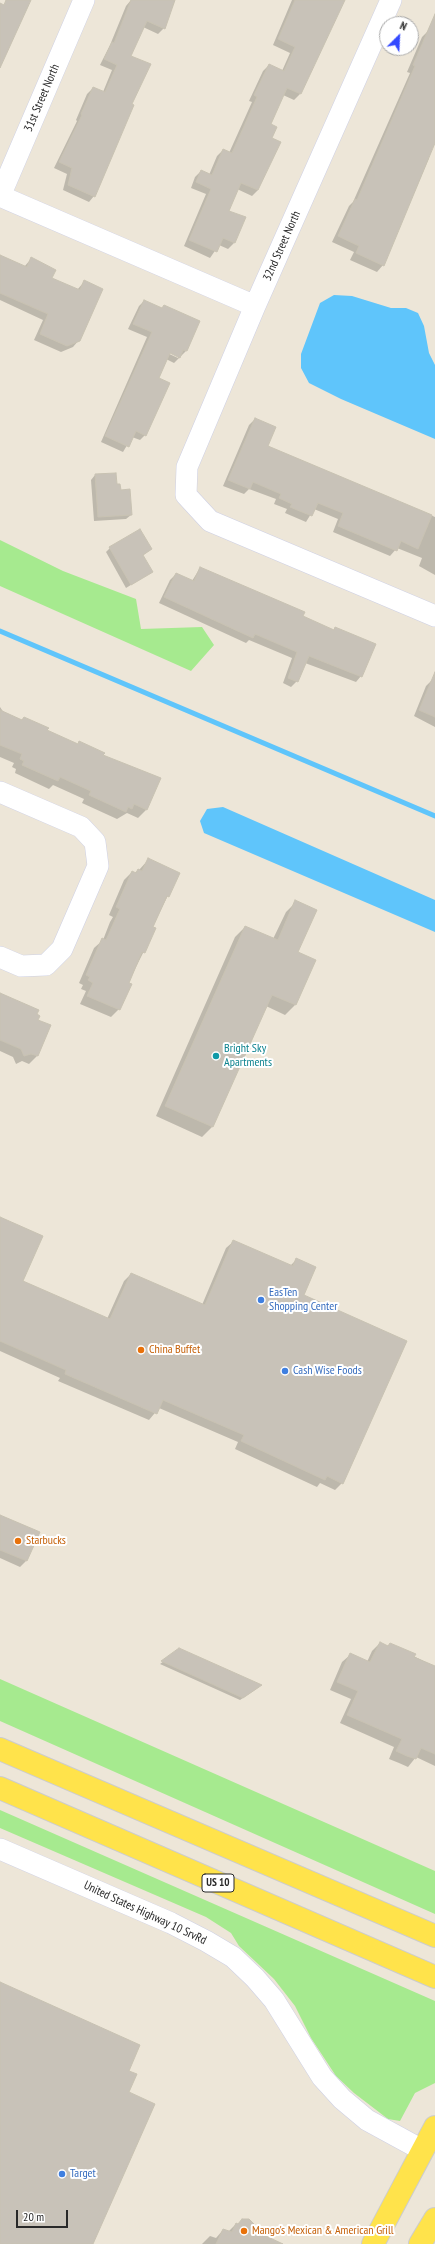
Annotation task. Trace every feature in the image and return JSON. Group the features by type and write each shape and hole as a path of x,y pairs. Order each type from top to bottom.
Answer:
{"main road":[{"path":"0,1749 435,1936"},
{"name":"US 10","path":"0,1788 435,1978"},
{"path":"373,2244 435,2127"},
{"path":"420,2244 435,2219"}],"street":[{"name":"31st Street North","path":"0,196 84,0"},
{"name":"32nd Street North","path":"391,0 255,306 187,467 186,496 210,521 435,616"},
{"path":"0,196 255,306"},
{"path":"0,792 81,827 95,842 98,866 62,949 46,965 21,966 0,957"},
{"name":"United States Highway 10 SrvRd","path":"0,1849 171,1923 206,1940 233,1957 255,1978 274,2000 319,2072 342,2099 367,2120 422,2150"}],"green space":[{"path":"0,540 63,571 136,599 141,629 202,627 214,645 191,671 0,586"},
{"path":"0,1679 435,1871 435,1914 0,1721"},
{"path":"0,1810 435,2001 435,2083 415,2093 400,2121 388,2119 354,2093 336,2076 311,2038 295,2006 274,1979 239,1946 231,1933 206,1917 0,1828"}],"water":[{"path":"334,295 352,296 391,308 406,308 418,313 424,326 429,353 435,365 435,439 341,399 309,383 301,368 301,354 320,303"},
{"path":"223,807 435,900 435,932 204,833 200,821 207,809"}],"building":[{"path":"6,0 31,0 0,68 0,3 4,5"},
{"path":"131,0 175,0 165,29 147,21 131,56 151,64 132,104 134,105 95,197 68,185 72,168 59,162 82,115 81,114 93,87 105,92 117,65 104,59 112,42 114,43"},
{"path":"295,0 345,0 301,94 287,88 271,124 277,127 272,138 281,142 258,190 241,183 229,211 246,217 235,243 223,238 217,252 189,240 211,189 196,182 201,170 212,175 223,149 232,153 257,97 254,95 269,64 284,71 295,47 278,39"},
{"path":"435,14 435,143 384,266 356,253 359,246 338,236 355,199 357,200 415,66 413,65 417,56 419,56 419,51"},
{"path":"0,255 27,267 31,257 56,270 52,278 80,290 84,280 103,289 80,341 67,346 40,334 48,314 0,293"},
{"path":"144,300 162,308 164,305 200,321 187,351 183,350 180,358 170,353 159,378 170,383 146,436 136,431 129,447 105,436 152,332 133,324"},
{"path":"255,418 276,427 268,446 432,515 418,549 401,541 397,551 338,526 343,513 318,503 312,516 290,507 292,504 279,498 281,494 253,482 250,489 228,480"},
{"path":"116,473 117,484 120,484 121,490 130,489 132,515 98,517 95,474"},
{"path":"140,529 152,549 143,555 153,572 131,585 109,547"},
{"path":"200,567 305,612 303,616 334,630 335,627 376,644 362,677 309,656 298,682 288,678 297,652 255,634 253,638 164,597 176,573 194,581"},
{"path":"435,672 435,717 419,710"},
{"path":"0,710 22,720 24,717 49,728 47,730 78,744 79,741 105,753 103,755 161,778 147,810 134,804 132,809 128,807 126,812 89,795 91,791 60,777 58,781 22,765 24,761 20,759 22,754 0,745"},
{"path":"148,858 180,873 169,897 167,896 153,927 156,928 145,953 142,952 129,983 132,984 120,1010 87,996 93,983 88,980 90,977 86,975 102,938 106,940 120,909 116,907 132,871 136,873 138,869 142,871"},
{"name":"Bright Sky Apartments","path":"295,900 317,910 298,952 316,960 296,1005 272,995 213,1127 165,1106 245,926 278,940"},
{"path":"0,993 39,1010 37,1014 40,1016 38,1020 51,1025 38,1056 31,1054 24,1056 21,1049 0,1040"},
{"name":"Cash Wise Foods","path":"0,1217 43,1236 23,1281 110,1319 131,1273 205,1305 233,1240 293,1266 296,1258 316,1267 304,1295 407,1341 343,1484 327,1476 325,1480 241,1441 244,1435 163,1400 157,1414 65,1374 66,1370 0,1341"},
{"name":"Starbucks","path":"0,1515 40,1532 27,1561 0,1550"},
{"path":"380,1642 388,1646 390,1643 416,1654 414,1657 435,1666 435,1754 421,1748 416,1759 407,1756 396,1751 402,1739 347,1715 358,1691 337,1682 350,1653 370,1662"},
{"path":"179,1648 262,1685 243,1698 161,1661"},
{"name":"Target","path":"0,1982 140,2045 129,2071 137,2074 129,2092 155,2104 93,2244 0,2244"},
{"name":"Mango's Mexican & American Grill","path":"242,2219 249,2219 254,2224 253,2230 283,2244 216,2244 223,2229 232,2232 236,2223 238,2224"}],"waterway":[{"path":"0,631 435,816"}],"place":[{"name":"Bright Sky Apartments","path":"216,1056"},
{"name":"EasTen Shopping Center","path":"261,1300"},
{"name":"China Buffet","path":"141,1350"},
{"name":"Cash Wise Foods","path":"285,1371"},
{"name":"Starbucks","path":"18,1541"},
{"name":"Target","path":"62,2174"},
{"name":"Mango's Mexican & American Grill","path":"244,2231"}]}
